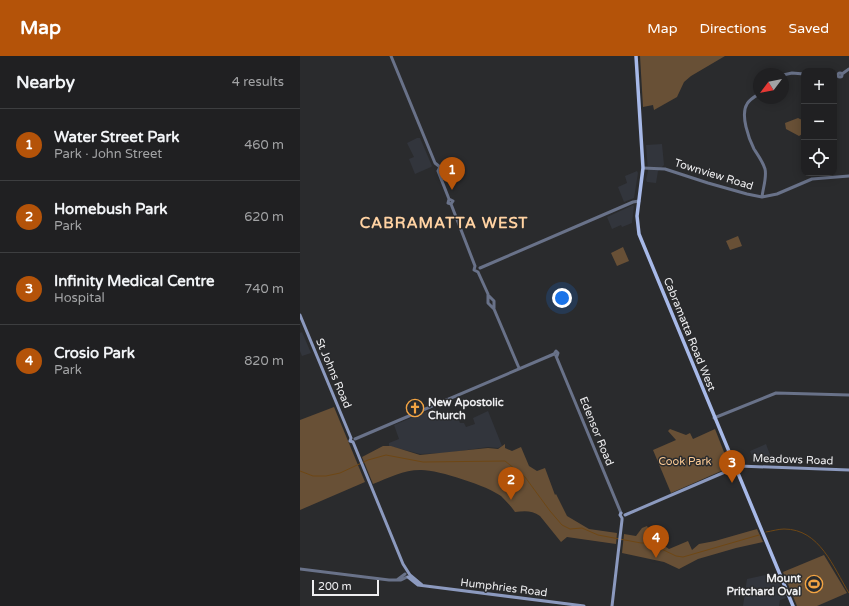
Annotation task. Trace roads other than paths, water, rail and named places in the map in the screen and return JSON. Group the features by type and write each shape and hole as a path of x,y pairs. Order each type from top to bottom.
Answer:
{"main road":[{"name":"Cabramatta Road West","path":"636,56 643,168 636,220 639,234 793,606"},
{"name":"St Johns Road","path":"300,316 303,328 353,440 360,461 407,575"},
{"name":"Meadows Road","path":"623,515 735,468 745,466 849,470"},
{"name":"Edensor Road","path":"612,606 623,515"},
{"name":"Humphries Road","path":"407,575 413,582 422,585 584,606"}],"street":[{"path":"353,440 519,368 492,304 488,302 490,299 478,272 474,271 475,266 451,204 448,203 449,199 438,171 435,168 391,56"},
{"path":"837,76 839,77 849,69"},
{"path":"789,74 801,74"},
{"name":"Townview Road","path":"643,168 666,169 700,181 747,194 762,196 765,168 751,141 747,130 745,114 745,107 753,98"},
{"path":"762,196 777,194 812,179 849,176"},
{"path":"478,272 480,271 480,268 633,202 639,201"},
{"path":"475,266 480,268"},
{"name":"Edensor Road","path":"519,368 555,355 623,515"},
{"path":"714,418 776,393 849,395"},
{"path":"300,569 374,579 401,580 407,575"}],"waterway":[{"path":"300,471 313,476 326,476 340,473 368,460 386,455 423,462 505,461 525,477 562,525 570,529 582,528 598,535 641,543 649,543 676,556 683,557 759,535"},
{"path":"766,532 784,529 807,535 824,551 849,593"}],"place":[{"name":"Water Street Park","path":"452,190"},
{"name":"New Apostolic Church","path":"415,408"},
{"name":"Infinity Medical Centre","path":"732,483"},
{"name":"Homebush Park","path":"511,500"},
{"name":"Crosio Park","path":"656,558"},
{"name":"Mount Pritchard Oval","path":"814,584"}],"district":[{"name":"CABRAMATTA WEST","path":"444,223"}],"park label":[{"name":"Cook Park","path":"685,461"}]}
